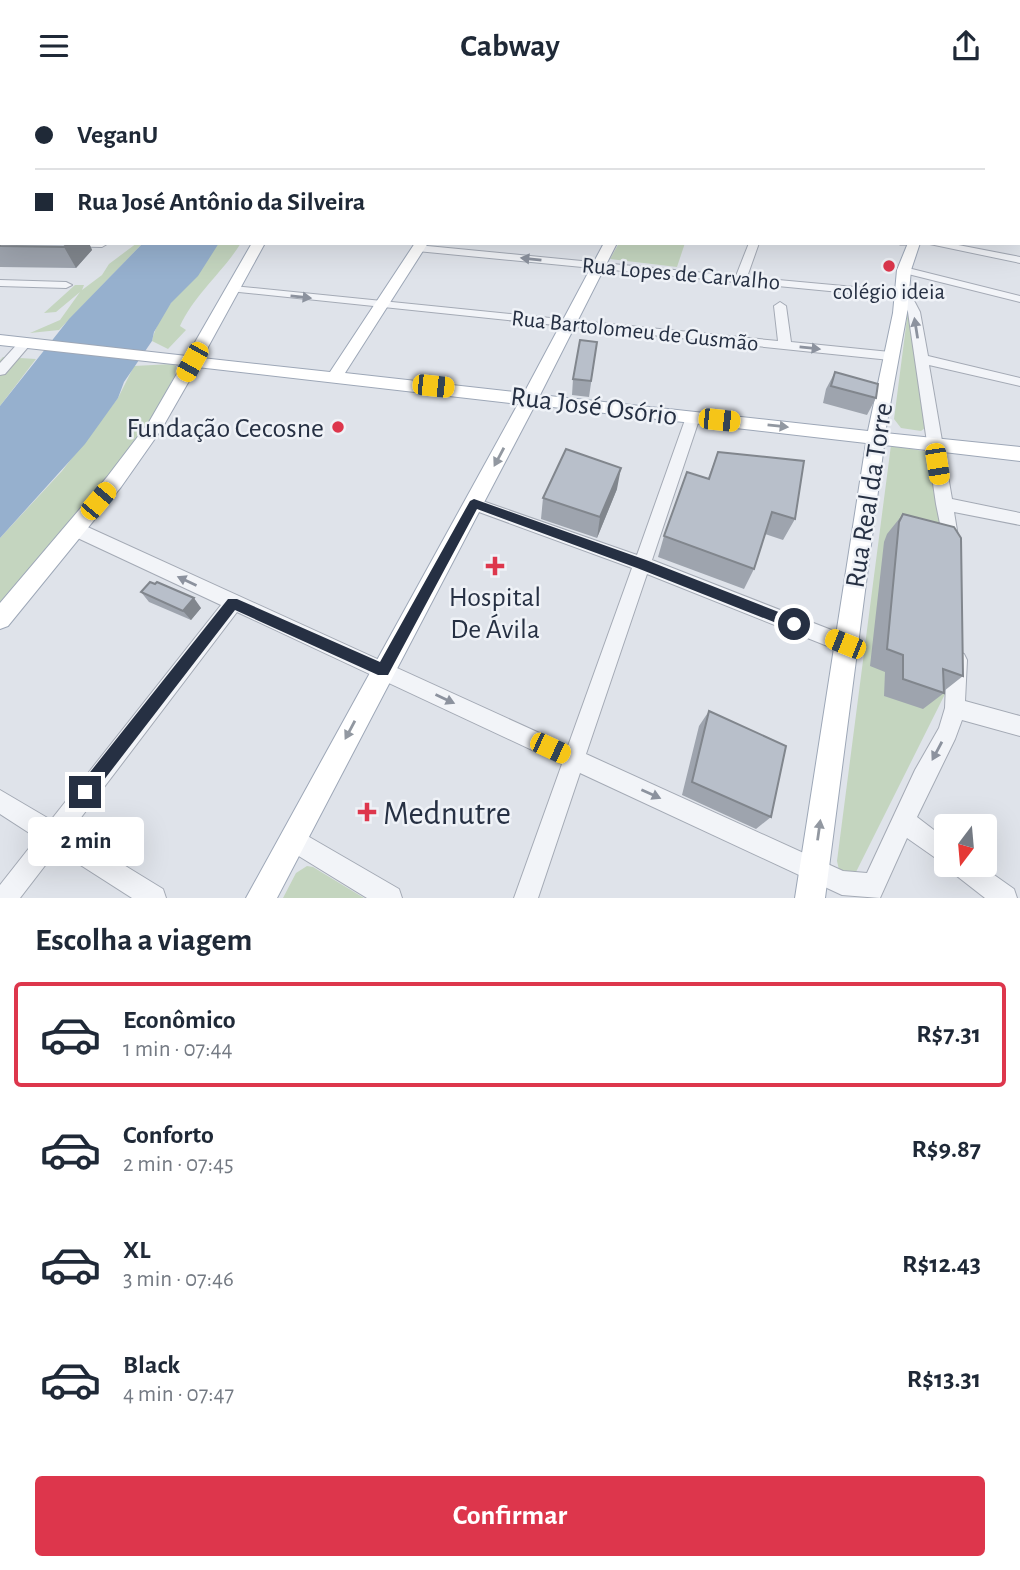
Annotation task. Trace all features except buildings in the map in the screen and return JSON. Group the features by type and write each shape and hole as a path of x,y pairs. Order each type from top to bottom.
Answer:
{"main road":[{"path":"0,619 75,529 155,426 258,245"},
{"path":"335,376 420,245"},
{"path":"261,898 571,323 610,245"},
{"path":"903,285 910,245"},
{"name":"Rua Real da Torre","path":"810,898 876,436 903,285"},
{"path":"0,340 210,364"},
{"path":"192,363 196,367 210,364"},
{"name":"Rua José Osório","path":"210,364 335,376 535,389 564,401 876,436 933,437 964,447 1020,453"}],"street":[{"name":"Rua Lopes de Carvalho","path":"420,245 741,278 903,285 1020,299"},
{"path":"741,278 753,245"},
{"path":"941,245 1020,260"},
{"path":"0,283 65,285"},
{"name":"Rua Real da Torre","path":"903,285 912,306 954,555"},
{"name":"Rua Bartolomeu de Gusmão","path":"233,289 890,356"},
{"path":"780,306 785,345"},
{"path":"0,364 24,343"},
{"path":"0,371 24,343"},
{"path":"921,359 1020,381"},
{"path":"526,898 693,417"},
{"path":"474,504 642,564 845,644"},
{"path":"944,504 1020,519"},
{"path":"75,529 842,883 871,892 923,778 948,732 955,708 958,642"},
{"path":"5,898 233,603"},
{"path":"955,708 1020,726"},
{"path":"0,801 154,898"},
{"path":"905,822 934,844"},
{"path":"292,839 390,898"},
{"path":"977,877 1005,898"}],"green space":[{"path":"134,245 141,245 59,330 30,333 60,320 80,292 56,312 44,313 75,285 84,285 82,290 102,275 109,264"},
{"path":"217,245 240,245 186,315 180,326 186,330 168,349 152,341 162,316"},
{"path":"618,245 684,245 677,267 610,259"},
{"path":"909,303 925,428 921,431 901,428 894,419"},
{"path":"3,357 36,359 0,406 0,360"},
{"path":"134,366 176,366 175,375 149,424 129,453 0,606 0,538 62,471 118,398"},
{"path":"891,445 928,452 951,593 947,690 854,876 839,870 837,861"},
{"path":"307,866 364,898 283,898 296,873"}],"water":[{"path":"141,245 218,245 198,276 171,303 154,332 152,341 124,382 118,398 85,444 0,538 0,406 69,319"}],"place":[{"name":"colégio ideia","path":"889,266"},
{"name":"Fundação Cecosne","path":"338,427"},
{"name":"Hospital De Ávila","path":"495,566"},
{"name":"Mednutre","path":"367,812"}],"route":[{"path":"85,792 233,603 383,670 474,504 642,564 794,624"}]}
